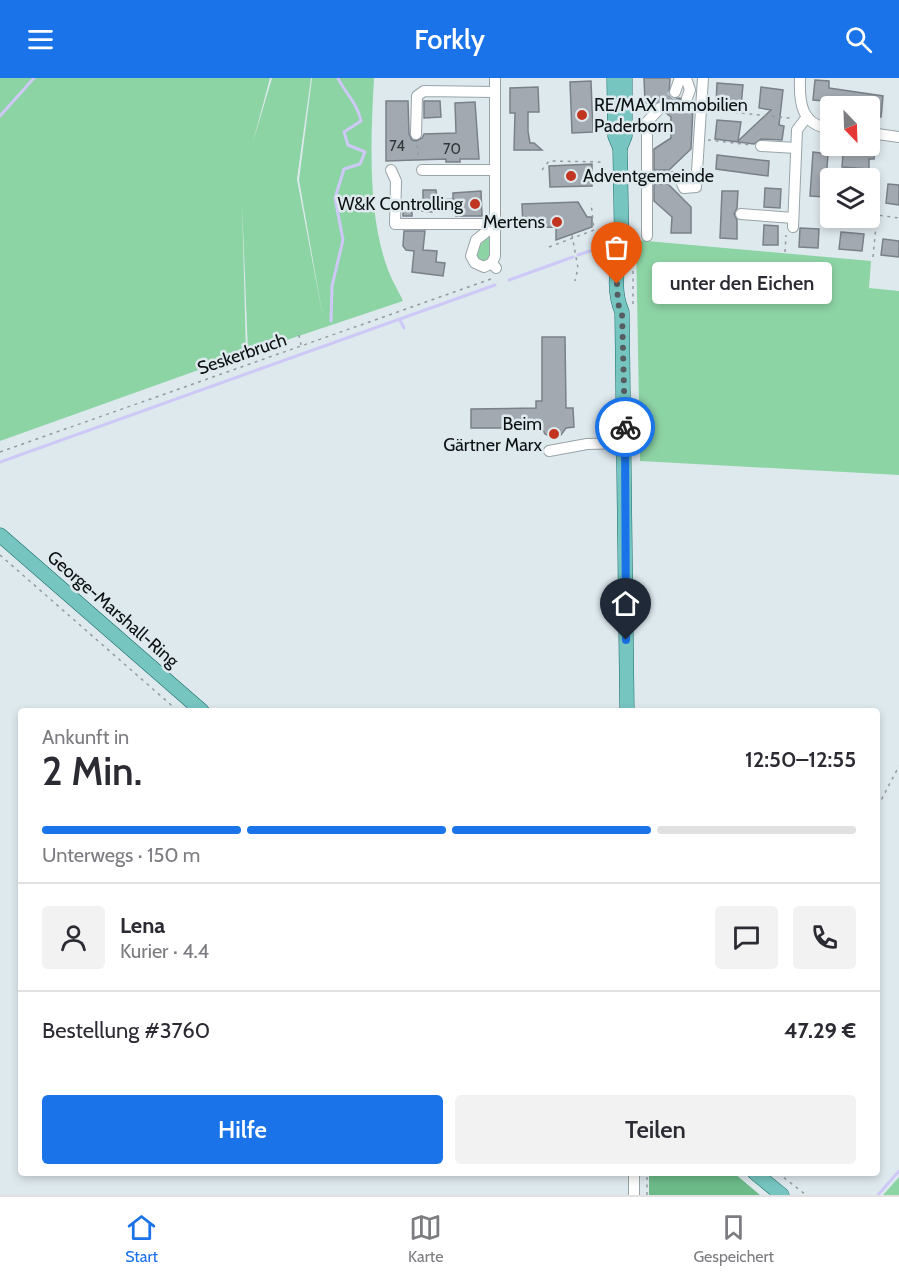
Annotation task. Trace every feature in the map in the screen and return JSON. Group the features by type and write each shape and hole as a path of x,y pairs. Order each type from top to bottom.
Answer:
{"main road":[{"path":"614,78 615,135 620,148 622,256 626,267 626,304 622,312 627,708"},
{"path":"620,148 625,136 625,78"},
{"name":"George-Marshall-Ring","path":"0,535 199,708"},
{"path":"759,1176 782,1195"}],"street":[{"path":"495,78 493,92 495,170 495,224 495,256 494,270 475,263 471,256 476,240 495,224"},
{"path":"675,92 680,78"},
{"path":"686,78 690,90 687,98"},
{"path":"647,177 679,177 684,188 696,187 703,78"},
{"path":"741,214 793,222 796,148 803,121 799,102 800,78"},
{"path":"416,134 417,96 424,91 493,92"},
{"path":"647,236 647,122 660,108"},
{"path":"803,121 820,126"},
{"path":"880,135 899,137"},
{"path":"761,146 796,148"},
{"path":"391,170 396,181 395,224 495,224"},
{"path":"422,170 495,170"},
{"path":"549,451 587,444 625,443"},
{"path":"634,1176 634,1195"}],"path":[{"path":"702,109 789,118 793,124 803,121"},
{"path":"416,134 422,170"},
{"path":"707,140 761,146"},
{"path":"542,170 549,161 604,162"},
{"path":"549,247 594,230 591,203"},
{"path":"873,257 877,215 899,218"},
{"path":"572,235 578,268 575,281"},
{"name":"Seskerbruch","path":"0,452 301,346 494,270"},
{"path":"299,335 301,346"},
{"path":"0,555 175,708"},
{"path":"880,802 899,766"},
{"path":"647,1176 647,1195"},
{"path":"782,1176 806,1195"}],"green space":[{"path":"0,78 270,78 253,142 272,78 311,78 297,179 323,318 299,180 312,78 374,78 372,173 376,222 387,267 403,301 248,353 242,202 246,353 0,441"},
{"path":"489,236 492,254 487,261 478,260 475,250"},
{"path":"636,240 871,261 869,288 899,291 899,475 640,461"},
{"path":"649,1176 738,1176 760,1195 649,1195"},
{"path":"899,1177 899,1195 883,1195"}],"building":[{"path":"644,78 670,78 669,96 673,99 680,98 682,103 693,107 691,149 669,170 654,170 654,149 671,138 671,117 666,113 665,102 645,103"},
{"path":"815,80 829,81 829,88 883,96 881,117 880,96 820,96 820,101 813,100"},
{"path":"591,81 593,132 572,133 570,82"},
{"path":"717,83 743,85 741,106 716,104"},
{"path":"538,87 539,112 528,112 528,131 530,143 534,143 542,150 514,150 515,113 510,113 510,88"},
{"path":"761,87 783,90 779,125 784,126 782,140 761,139 754,144 715,139 717,120 741,122 738,141 771,110 759,108"},
{"path":"386,101 408,101 409,134 412,140 416,141 424,134 456,133 455,103 475,102 479,159 460,159 460,162 446,162 446,159 386,161"},
{"path":"424,101 440,101 441,117 424,118"},
{"path":"813,152 820,153 820,156 828,156 827,168 820,168 820,197 810,196"},
{"path":"717,155 769,161 768,176 716,169"},
{"path":"843,156 874,156 874,159 869,159 869,168 842,167"},
{"name":"Adventgemeinde","path":"592,164 592,186 550,187 549,166"},
{"path":"654,184 668,184 691,207 691,233 671,233 672,217 654,201"},
{"path":"888,184 899,185 899,205 886,203"},
{"path":"765,188 781,189 780,208 764,207"},
{"path":"423,190 436,190 437,200 453,199 453,193 481,191 482,216 456,216 456,210 443,211 443,201 432,212 412,210 412,216 403,216 403,203 412,203 412,209 423,198"},
{"path":"722,191 738,191 737,208 734,214 737,220 737,239 720,238"},
{"name":"Mertens","path":"578,202 587,217 592,217 592,227 556,240 556,227 523,228 522,204"},
{"path":"764,225 778,226 778,245 763,245"},
{"path":"800,228 819,229 818,248 799,247"},
{"path":"404,231 425,231 423,250 437,251 436,262 445,263 443,276 412,272 414,251 406,250 403,246"},
{"path":"841,232 864,234 862,251 839,249"},
{"path":"883,239 899,241 899,257 881,255"},
{"path":"542,337 565,337 566,408 573,408 574,427 566,428 561,435 554,438 545,434 542,428 471,428 471,409 536,408 536,401 542,401"}],"waterway":[{"path":"0,116 34,78"},
{"path":"331,321 332,286 343,240 335,198 344,169 360,164 365,152 348,145 344,132 361,121 357,109 338,78"},
{"path":"578,255 605,246"},
{"path":"509,280 573,257"},
{"path":"0,462 495,285"},
{"path":"400,320 404,328"},
{"path":"878,1195 899,1171"}],"tunnel":[{"path":"660,108 675,92"}],"way so far":[{"path":"617,284 618,304 622,312 625,427"}],"place":[{"name":"RE/MAX Immobilien Paderborn","path":"582,115"},
{"name":"Adventgemeinde","path":"571,176"},
{"name":"W&K Controlling","path":"475,204"},
{"name":"Mertens","path":"557,222"},
{"name":"unter den Eichen","path":"617,284"},
{"name":"Beim Gärtner Marx","path":"554,434"}],"route":[{"path":"625,427 626,640"}]}
